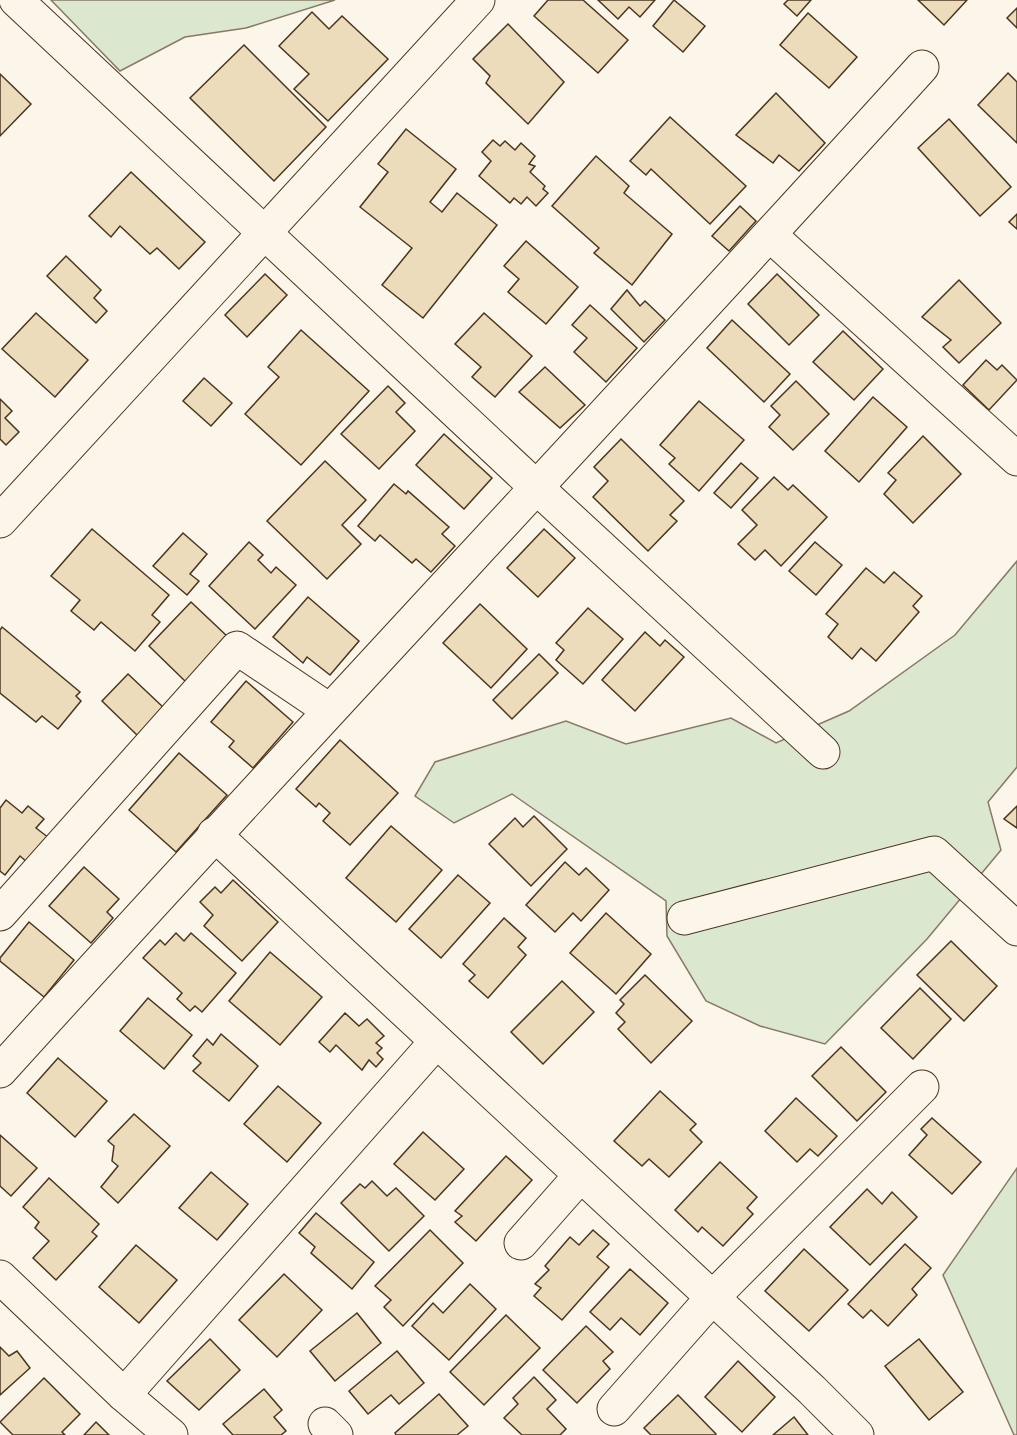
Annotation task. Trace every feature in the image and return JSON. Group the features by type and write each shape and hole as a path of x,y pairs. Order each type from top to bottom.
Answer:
{"street":[{"path":"16,0 823,752"},
{"path":"0,520 478,0"},
{"path":"0,1071 214,834 770,235 922,67"},
{"path":"770,235 1017,459"},
{"path":"0,914 237,648 329,710"},
{"path":"214,834 812,1390 857,1435"},
{"path":"684,918 934,853 1017,929"},
{"path":"124,1395 436,1042"},
{"path":"614,1409 712,1298 922,1087"},
{"path":"520,1243 580,1176"},
{"path":"0,1277 124,1395 171,1435"}],"green space":[{"path":"51,0 335,0 246,28 185,37 120,71"},
{"path":"1017,561 1017,767 988,802 1001,850 927,939 825,1044 760,1026 706,1001 667,936 666,901 512,794 454,823 415,796 435,762 566,721 626,744 731,718 776,743 849,711 955,635"},
{"path":"1017,1168 1017,1435 1014,1435 943,1275"}],"building":[{"path":"548,0 583,0 628,40 598,73 534,16"},
{"path":"598,0 655,0 640,17 629,7 618,19"},
{"path":"674,0 705,26 683,52 653,26"},
{"path":"788,0 811,0 797,16 784,4"},
{"path":"918,0 967,0 944,25"},
{"path":"1017,8 1017,28 1007,18"},
{"path":"312,12 329,29 342,16 388,59 328,121 294,89 309,74 279,46"},
{"path":"808,13 857,57 829,88 780,45"},
{"path":"508,24 564,82 528,124 486,83 490,76 473,59"},
{"path":"244,45 326,127 274,181 190,98"},
{"path":"1008,73 1017,82 1017,143 978,105"},
{"path":"0,74 31,104 0,136"},
{"path":"776,93 825,143 799,171 779,155 773,163 736,135"},
{"path":"670,117 746,186 710,224 651,169 646,175 630,161"},
{"path":"949,119 1011,187 980,216 918,148"},
{"path":"406,129 456,169 430,202 442,212 457,193 497,225 423,318 382,285 412,248 360,207 388,172 378,164"},
{"path":"493,140 500,146 505,141 515,150 521,143 535,156 529,164 535,166 530,172 545,186 543,189 548,193 536,206 527,197 521,204 514,198 510,203 479,176 491,161 482,152"},
{"path":"596,156 629,186 624,193 672,234 632,285 594,253 599,248 552,206"},
{"path":"131,172 205,242 179,269 157,248 150,254 120,226 111,237 89,216"},
{"path":"740,206 756,221 729,251 712,236"},
{"path":"1017,214 1017,229 1009,222"},
{"path":"526,241 578,287 546,324 508,292 519,279 504,266"},
{"path":"66,256 101,290 94,298 107,311 96,323 47,276"},
{"path":"265,274 287,295 247,337 225,315"},
{"path":"777,274 819,315 789,345 748,304"},
{"path":"959,280 1001,323 959,363 943,347 951,340 922,317"},
{"path":"627,290 640,306 645,301 665,320 644,342 611,309"},
{"path":"590,305 637,348 606,382 574,352 587,338 572,325"},
{"path":"36,313 88,360 55,397 2,349"},
{"path":"484,313 532,356 495,397 472,377 481,367 455,344"},
{"path":"732,320 790,374 764,402 707,348"},
{"path":"301,330 369,391 301,465 245,414 279,377 268,367"},
{"path":"843,331 883,369 854,400 813,362"},
{"path":"986,360 997,370 1002,365 1017,380 989,410 963,385"},
{"path":"545,367 585,405 560,428 519,392"},
{"path":"204,378 232,403 211,426 183,401"},
{"path":"796,381 829,414 793,450 769,427 780,415 771,406"},
{"path":"388,386 405,403 396,412 415,431 379,469 341,434"},
{"path":"873,397 907,427 859,482 825,451"},
{"path":"0,399 12,411 5,418 19,432 6,445 0,439"},
{"path":"699,401 744,440 699,491 669,464 675,458 660,445"},
{"path":"444,434 492,478 464,509 416,465"},
{"path":"923,436 961,474 913,523 884,494 896,480 888,473"},
{"path":"621,439 684,501 670,515 677,521 648,551 593,497 608,481 594,467"},
{"path":"325,461 366,500 342,525 361,544 327,579 267,521"},
{"path":"741,463 758,478 731,508 714,493"},
{"path":"774,477 788,490 793,485 827,517 781,566 765,550 755,560 738,544 757,525 742,510"},
{"path":"394,484 406,494 408,491 449,527 442,534 455,546 431,572 416,559 412,563 380,535 375,541 358,526"},
{"path":"92,529 169,595 152,615 160,622 135,651 101,622 94,630 71,611 80,600 51,576"},
{"path":"544,529 575,558 538,597 507,568"},
{"path":"183,533 207,554 190,574 199,581 187,595 153,566"},
{"path":"249,542 263,555 258,560 271,573 276,567 296,585 255,629 209,586"},
{"path":"815,542 842,565 816,595 789,571"},
{"path":"866,568 884,583 894,572 922,596 913,606 919,612 876,661 861,648 852,659 828,637 838,624 826,614"},
{"path":"308,597 359,641 330,675 307,657 303,663 273,637"},
{"path":"191,602 228,637 186,682 149,646"},
{"path":"480,604 527,649 491,688 443,643"},
{"path":"588,608 623,639 583,684 556,660 564,650 556,643"},
{"path":"2,627 80,692 76,696 81,701 58,729 42,716 36,722 0,693 0,630"},
{"path":"645,632 660,646 665,640 684,657 635,711 602,680"},
{"path":"539,654 558,673 512,719 493,700"},
{"path":"128,674 164,708 138,736 102,701"},
{"path":"246,681 293,722 253,768 229,747 234,741 211,722"},
{"path":"340,740 398,793 350,845 323,821 330,813 319,803 316,807 296,789"},
{"path":"179,753 227,795 176,852 129,810"},
{"path":"6,800 22,813 28,806 44,819 36,828 49,838 28,863 20,856 5,875 0,871 0,808"},
{"path":"1017,806 1017,828 1004,819"},
{"path":"534,816 567,849 531,886 489,844 515,818 523,827"},
{"path":"391,826 442,870 396,922 346,878"},
{"path":"565,862 579,875 586,868 609,890 581,921 573,913 555,932 526,905"},
{"path":"84,867 119,899 107,912 113,918 91,943 49,906"},
{"path":"458,875 490,903 441,958 409,929"},
{"path":"233,880 278,922 242,961 204,926 213,915 200,902 215,887 221,893"},
{"path":"606,913 651,954 616,994 570,953"},
{"path":"504,918 526,938 518,947 526,955 488,998 469,981 475,975 463,964"},
{"path":"29,922 74,960 44,997 0,961"},
{"path":"176,933 184,941 191,933 236,973 202,1012 195,1006 190,1011 177,999 182,993 143,958 160,940 165,945"},
{"path":"951,941 997,986 964,1021 917,975"},
{"path":"270,952 322,997 280,1045 229,1001"},
{"path":"645,975 692,1021 651,1063 618,1029 625,1022 616,1013 624,1004 620,1000"},
{"path":"562,981 594,1012 543,1064 511,1032"},
{"path":"920,988 951,1019 913,1059 881,1028"},
{"path":"148,998 192,1035 164,1069 120,1031"},
{"path":"345,1013 359,1026 367,1019 384,1036 376,1043 382,1048 377,1053 383,1059 376,1067 369,1060 362,1070 336,1045 330,1052 319,1042"},
{"path":"221,1034 258,1066 229,1101 193,1071 201,1063 193,1056 207,1039 213,1045"},
{"path":"841,1047 886,1092 857,1121 812,1076"},
{"path":"58,1058 107,1101 75,1137 27,1093"},
{"path":"278,1086 321,1123 287,1162 244,1124"},
{"path":"660,1091 696,1124 690,1130 702,1142 669,1177 649,1159 642,1166 614,1141"},
{"path":"796,1098 837,1136 818,1156 810,1149 797,1162 765,1131"},
{"path":"134,1114 170,1146 118,1203 101,1187 118,1166 112,1161 114,1146 108,1141"},
{"path":"932,1118 981,1162 952,1194 909,1155 927,1135 921,1129"},
{"path":"423,1132 464,1169 435,1200 394,1164"},
{"path":"0,1135 37,1168 11,1196 0,1186"},
{"path":"506,1156 532,1180 476,1241 455,1222 462,1216 455,1211"},
{"path":"720,1162 757,1197 747,1208 753,1214 723,1246 702,1227 698,1232 675,1210"},
{"path":"211,1172 248,1204 217,1240 179,1208"},
{"path":"49,1178 99,1224 92,1232 97,1236 56,1280 33,1258 49,1241 35,1228 39,1222 23,1207"},
{"path":"372,1181 387,1196 396,1188 424,1216 389,1251 341,1203 360,1184 365,1188"},
{"path":"867,1189 882,1204 892,1192 917,1217 870,1265 830,1227"},
{"path":"316,1213 374,1262 352,1289 311,1253 315,1247 299,1233"},
{"path":"430,1230 463,1263 403,1326 384,1307 391,1300 375,1286"},
{"path":"593,1230 609,1244 597,1257 609,1267 562,1320 534,1296 541,1288 535,1284 549,1270 545,1266 570,1237 579,1245"},
{"path":"905,1244 931,1268 912,1289 917,1295 888,1326 871,1310 863,1318 848,1304"},
{"path":"136,1245 177,1280 139,1323 99,1287"},
{"path":"804,1249 848,1290 809,1331 765,1291"},
{"path":"630,1269 668,1303 640,1335 621,1318 610,1330 590,1312"},
{"path":"284,1274 322,1310 277,1357 239,1320"},
{"path":"470,1284 496,1309 449,1360 412,1326 433,1303 443,1313"},
{"path":"357,1313 381,1343 335,1381 310,1351"},
{"path":"506,1315 540,1348 484,1405 450,1372"},
{"path":"586,1326 613,1352 603,1361 610,1369 577,1403 543,1370"},
{"path":"210,1339 240,1370 199,1410 167,1381"},
{"path":"919,1339 963,1392 929,1420 885,1366"},
{"path":"0,1347 9,1356 17,1351 30,1368 0,1395"},
{"path":"397,1351 424,1383 399,1404 391,1395 368,1414 349,1391"},
{"path":"738,1361 775,1397 742,1432 705,1397"},
{"path":"534,1377 556,1400 547,1409 566,1429 560,1435 522,1435 504,1418 518,1404 513,1398"},
{"path":"44,1378 80,1414 62,1432 65,1435 13,1435 0,1422"},
{"path":"264,1389 282,1410 274,1417 286,1431 281,1435 233,1435 223,1424"},
{"path":"439,1394 468,1426 457,1435 396,1435 395,1433"},
{"path":"678,1395 715,1435 651,1435 644,1428"},
{"path":"794,1417 808,1435 773,1435"},
{"path":"96,1422 109,1435 84,1435"}]}
